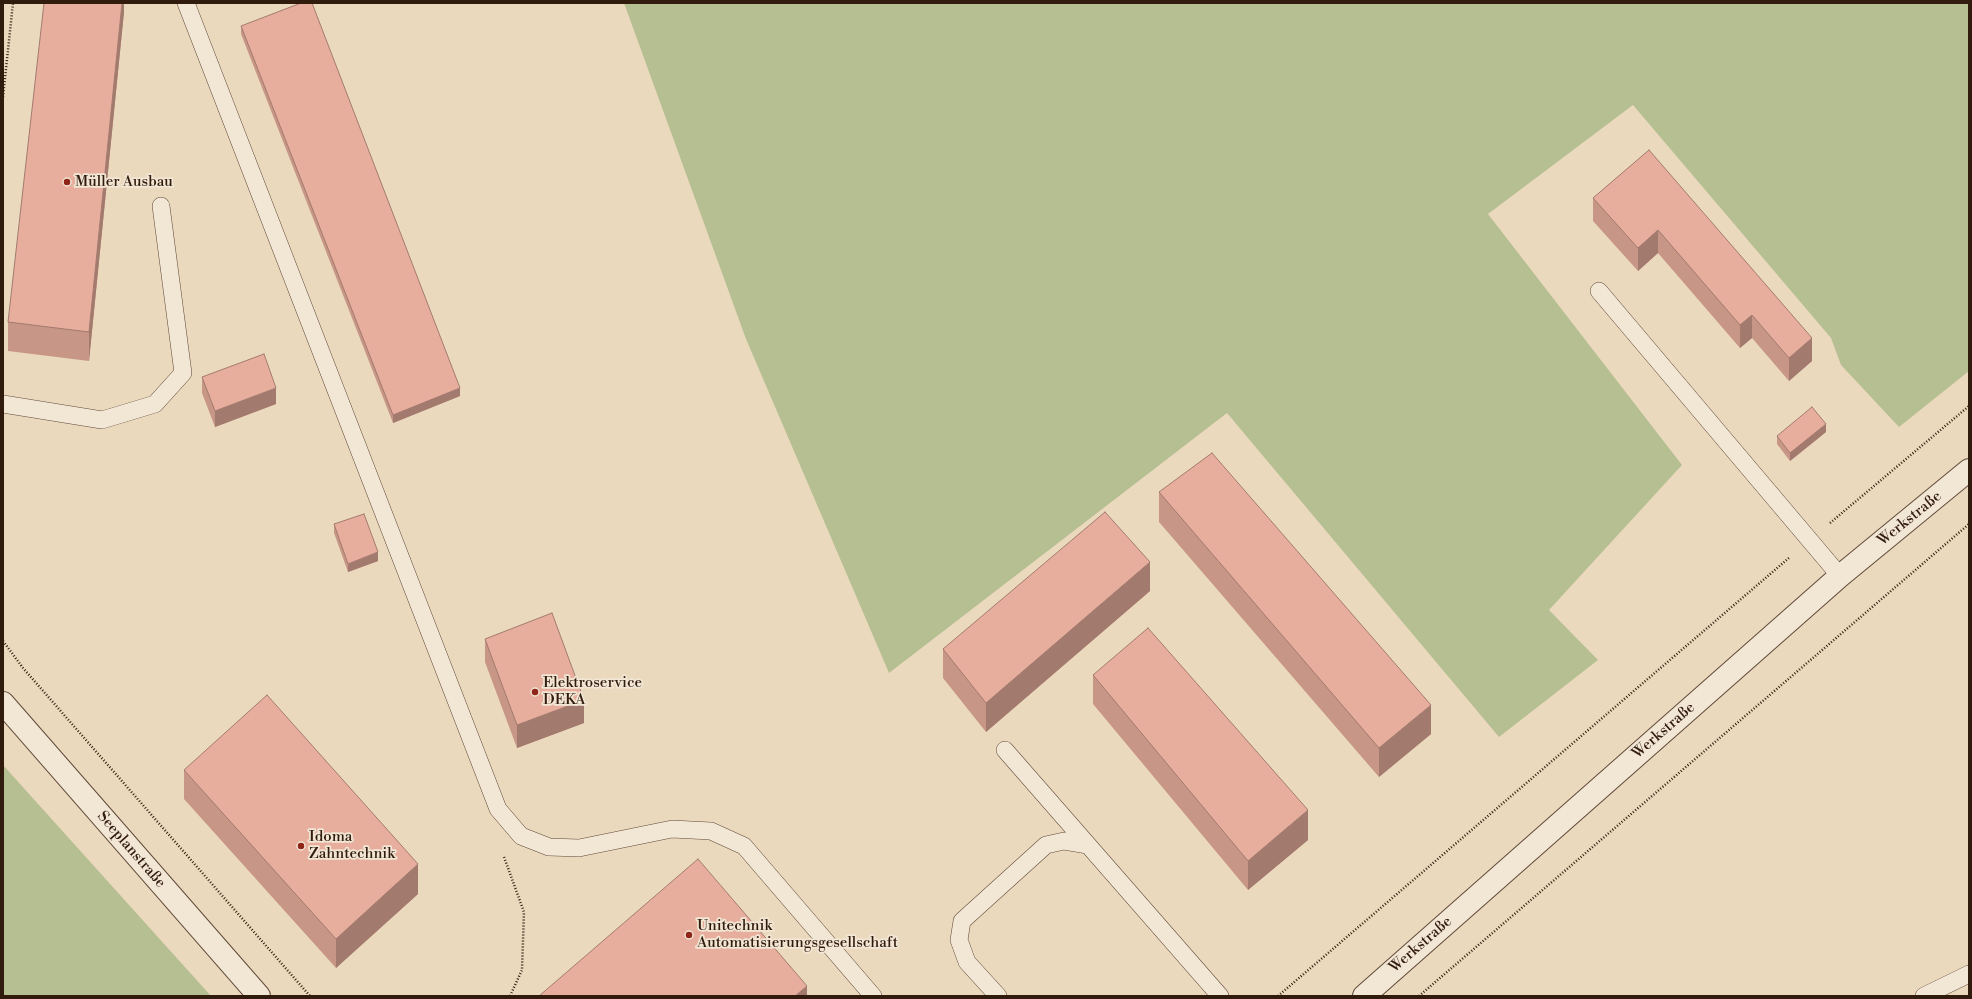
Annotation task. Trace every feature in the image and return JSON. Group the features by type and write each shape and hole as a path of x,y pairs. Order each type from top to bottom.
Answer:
{"street":[{"name":"Werkstraße","path":"1364,996 1840,576 1969,470"},
{"name":"Seeplanstraße","path":"3,703 259,996"}],"lane":[{"path":"186,3 498,809 521,836 549,847 579,848 672,829 711,831 744,846 873,996"},
{"path":"3,404 102,420 155,404 183,373 161,206"},
{"path":"1599,291 1808,541 1840,576"},
{"path":"1005,750 1220,996"},
{"path":"998,996 967,962 959,940 962,921 1046,845 1064,840 1088,845"},
{"path":"1924,996 1969,974"}],"path":[{"path":"3,97 12,3"},
{"path":"1278,996 1808,541 1969,406"},
{"path":"1419,996 1969,524"},
{"path":"3,640 23,668 310,996"},
{"path":"503,853 524,912 522,970 510,996"}],"green space":[{"path":"624,3 1969,3 1969,371 1899,427 1841,365 1831,338 1633,105 1488,214 1682,465 1549,610 1598,660 1499,737 1227,413 889,673 746,339"},
{"path":"3,765 211,996 3,996"}],"building":[{"name":"Müller Ausbau","path":"44,3 122,3 89,332 8,322"},
{"path":"301,3 312,3 460,388 393,415 241,26"},
{"path":"1649,150 1812,338 1789,358 1752,315 1740,325 1658,230 1638,248 1593,198"},
{"path":"264,354 276,388 215,411 202,377"},
{"path":"1812,407 1826,424 1790,453 1777,436"},
{"path":"1212,453 1431,705 1379,748 1159,492"},
{"path":"1105,512 1150,562 986,703 943,649"},
{"path":"364,514 378,552 348,564 334,524"},
{"name":"Elektroservice DEKA","path":"552,613 584,700 517,725 485,639"},
{"path":"1148,628 1308,810 1248,861 1093,675"},
{"name":"Idoma Zahntechnik","path":"267,695 418,864 336,939 184,770"},
{"name":"Unitechnik Automatisierungsgesellschaft","path":"698,859 807,986 795,996 539,996"}],"place":[{"name":"Müller Ausbau","path":"67,182"},
{"name":"Elektroservice DEKA","path":"535,692"},
{"name":"Idoma Zahntechnik","path":"301,846"},
{"name":"Unitechnik Automatisierungsgesellschaft","path":"689,935"}]}
